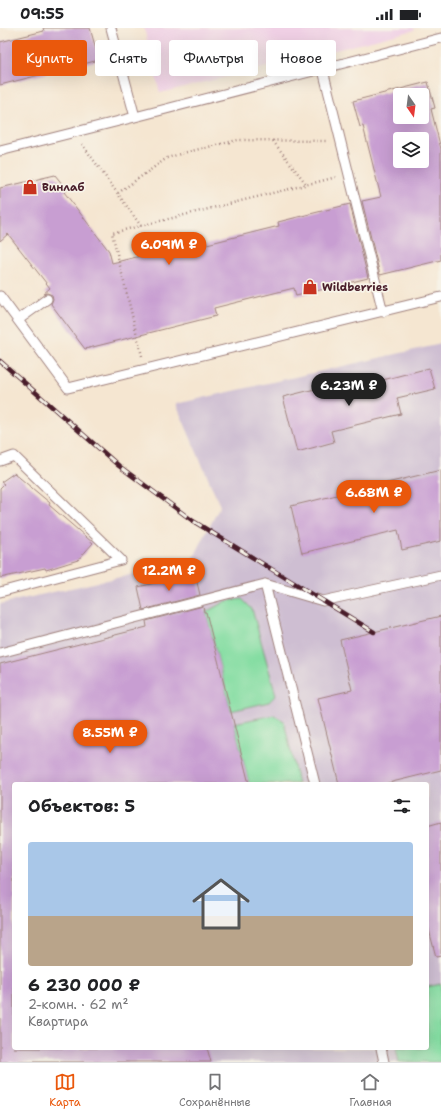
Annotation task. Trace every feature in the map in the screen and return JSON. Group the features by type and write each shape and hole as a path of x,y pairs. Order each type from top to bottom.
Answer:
{"lane":[{"path":"111,28 135,117"},
{"path":"336,66 441,38"},
{"path":"0,151 299,76"},
{"path":"325,76 383,312"},
{"path":"0,296 68,388 441,297"},
{"path":"18,320 47,299"},
{"path":"0,461 14,456 121,560 0,592"},
{"path":"0,653 265,584 323,601 441,575"},
{"path":"265,584 314,782"},
{"path":"381,1050 384,1062"}],"path":[{"path":"74,132 141,226"},
{"path":"118,193 150,168 167,158 183,152 238,140 341,141"},
{"path":"273,141 307,185"},
{"path":"146,370 112,233 349,174"}],"shaded area":[{"path":"144,28 414,28 415,30 336,50 336,40 266,40 266,67 258,69 258,40 169,40 169,76 230,76 160,93 156,76 161,76 161,40 147,40"},
{"path":"441,344 441,1062 0,1062 0,604 192,561 220,506 176,404"}],"green space":[{"path":"242,599 252,609 276,695 269,702 231,711 206,612 226,601"},
{"path":"274,715 284,721 298,782 249,782 234,723"},
{"path":"441,984 441,1062 399,1062 396,1050 429,1050 429,987"}],"building":[{"path":"43,28 90,28 95,46 95,61 87,63 87,40 12,40 12,76 36,76 0,85 0,42 44,31"},
{"path":"428,82 435,108 431,109 441,149 441,260 380,275 362,201 381,197 363,126 360,127 353,101 393,91 393,124 429,124 429,88 404,88"},
{"path":"55,175 67,190 64,192 109,251 112,263 198,242 199,246 279,226 278,222 350,204 368,278 296,296 294,288 214,308 216,316 85,349 51,304 53,299 52,295 47,293 43,294 50,288 8,234 0,241 0,188"},
{"path":"429,368 435,389 397,398 401,414 331,431 334,442 297,452 283,397 319,388 321,396"},
{"path":"441,470 441,541 402,550 398,530 302,553 291,506"},
{"path":"14,473 50,503 49,505 93,543 78,560 46,570 45,568 0,578 0,488 4,484 1,482"},
{"path":"195,574 200,595 143,610 138,587"},
{"path":"203,606 204,612 206,612 248,782 12,782 12,1050 208,1050 211,1062 0,1062 0,664 147,627 146,621"},
{"path":"441,616 441,770 392,782 339,782 318,698 352,690 340,640"},
{"path":"441,822 441,956 436,957 429,930 429,825"}],"railway":[{"path":"0,361 119,466 193,521 374,632"}],"place":[{"name":"Винлаб","path":"30,187"},
{"name":"Wildberries","path":"310,287"}]}
